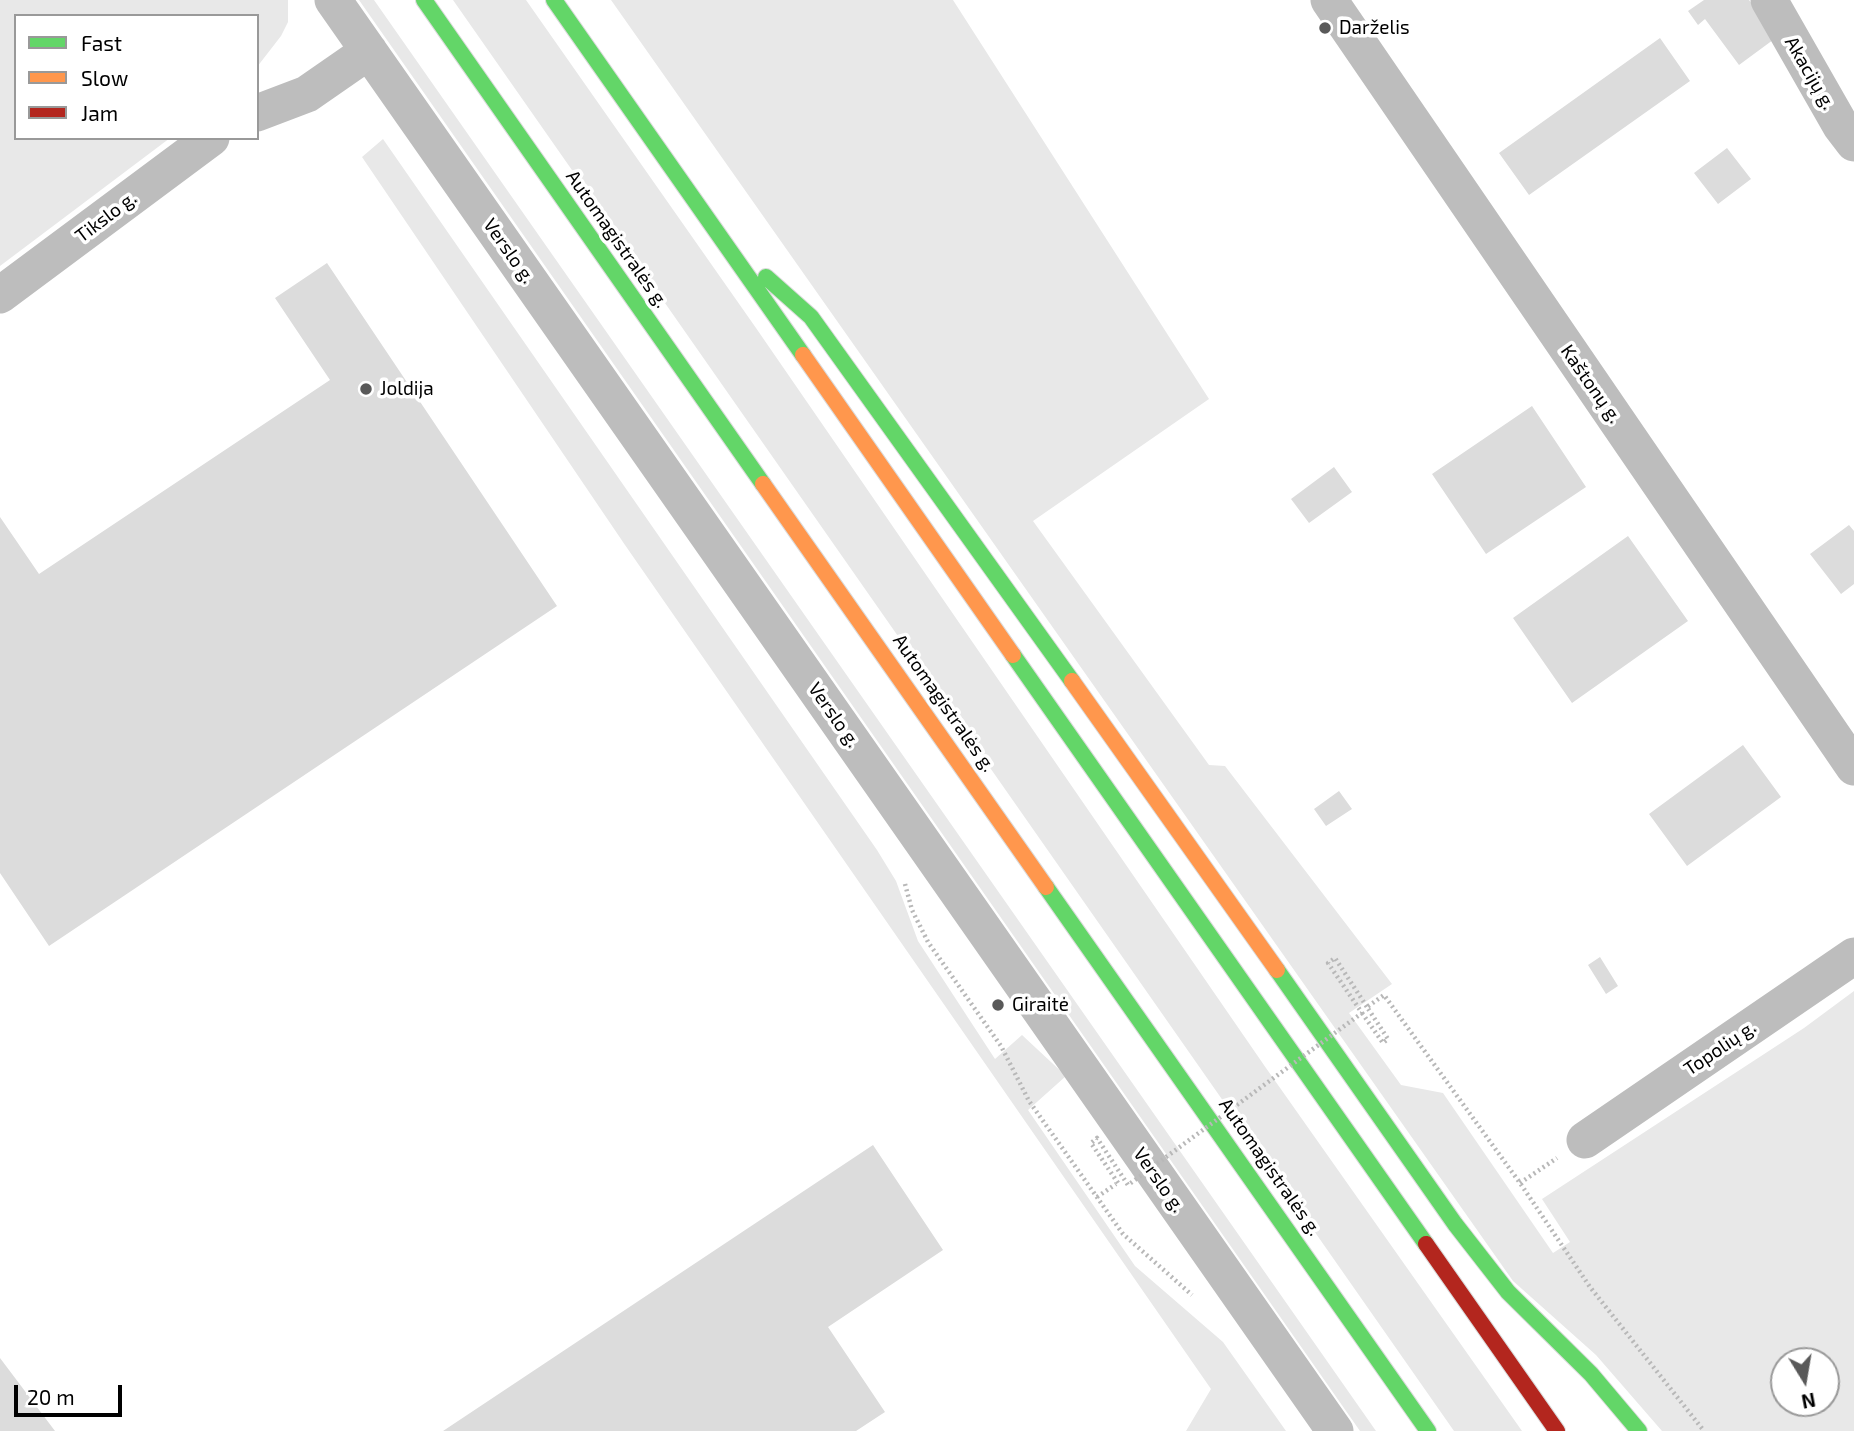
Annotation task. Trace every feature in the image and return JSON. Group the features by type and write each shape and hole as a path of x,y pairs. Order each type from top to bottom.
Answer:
{"highway":[{"name":"Automagistralės g.","path":"424,0 1428,1431"},
{"path":"554,0 1557,1431"},
{"path":"719,236 811,317 1178,829 1455,1224 1508,1292 1591,1374 1639,1431"}],"street":[{"name":"Verslo g.","path":"333,0 1335,1431"},
{"name":"Kaštonų g.","path":"1329,0 1854,767"},
{"name":"Akacijų g.","path":"1769,0 1841,126 1854,143"},
{"path":"259,112 307,94 369,51"},
{"name":"Tikslo g.","path":"0,295 208,140"},
{"name":"Topolių g.","path":"1585,1140 1854,956"}],"path":[{"path":"1335,958 1388,1039 1382,1043 1362,1013 1328,963 1335,958"},
{"path":"1367,1007 1384,995 1520,1183 1590,1287 1704,1431"},
{"path":"1097,1197 1118,1183 1091,1143 1097,1138 1128,1185 1362,1013"}],"shaded area":[{"path":"0,0 288,0 288,22 281,36 259,64 259,14 14,14 14,140 167,140 0,266"},
{"path":"359,0 374,0 1376,1431 1360,1431"},
{"path":"453,0 526,0 756,328 1266,1068 1522,1431 1454,1431"},
{"path":"611,0 953,0 1209,399 1033,521 1209,765 1225,766 1392,984 1349,1013 1401,1085 1443,1093 1553,1253 1570,1242 1542,1199 1804,1028 1854,991 1854,1431 1662,1431 1596,1355 1513,1281"},
{"path":"383,139 877,850 896,881 918,941 995,1059 1022,1035 1066,1076 1028,1110 1135,1266 1223,1342 1286,1431 1186,1431 1211,1389 625,545 362,157"}],"building":[{"path":"1704,0 1749,0 1777,37 1739,65 1705,19 1698,25 1688,11"},
{"path":"1660,38 1690,81 1529,195 1499,153"},
{"path":"1727,148 1751,179 1718,204 1694,173"},
{"path":"327,263 557,606 49,946 0,873 0,517 39,574 330,380 275,298"},
{"path":"1532,406 1586,487 1486,554 1432,474"},
{"path":"1334,467 1352,492 1309,523 1291,499"},
{"path":"1849,525 1854,531 1854,584 1841,594 1810,554"},
{"path":"1628,536 1688,621 1572,703 1513,618"},
{"path":"1743,745 1781,797 1687,866 1649,814"},
{"path":"1339,791 1352,809 1326,826 1314,809"},
{"path":"1600,957 1618,986 1606,994 1588,965"},
{"path":"873,1145 943,1250 828,1327 885,1412 856,1431 443,1431"},
{"path":"0,1358 55,1431 0,1431"}],"traffic: fast":[{"path":"424,0 763,484"},
{"path":"554,0 803,355"},
{"path":"766,277 811,317 1072,681"},
{"path":"1013,655 1426,1244"},
{"path":"1046,887 1428,1431"},
{"path":"1277,970 1455,1224 1508,1292 1591,1374 1639,1431"}],"traffic: slow":[{"path":"803,355 1013,655"},
{"path":"763,484 1046,887"},
{"path":"1072,681 1277,970"}],"traffic: jam":[{"path":"1426,1244 1557,1431"}],"place":[{"name":"Darželis","path":"1325,28"},
{"name":"Joldija","path":"366,389"},
{"name":"Giraitė","path":"998,1005"}]}
